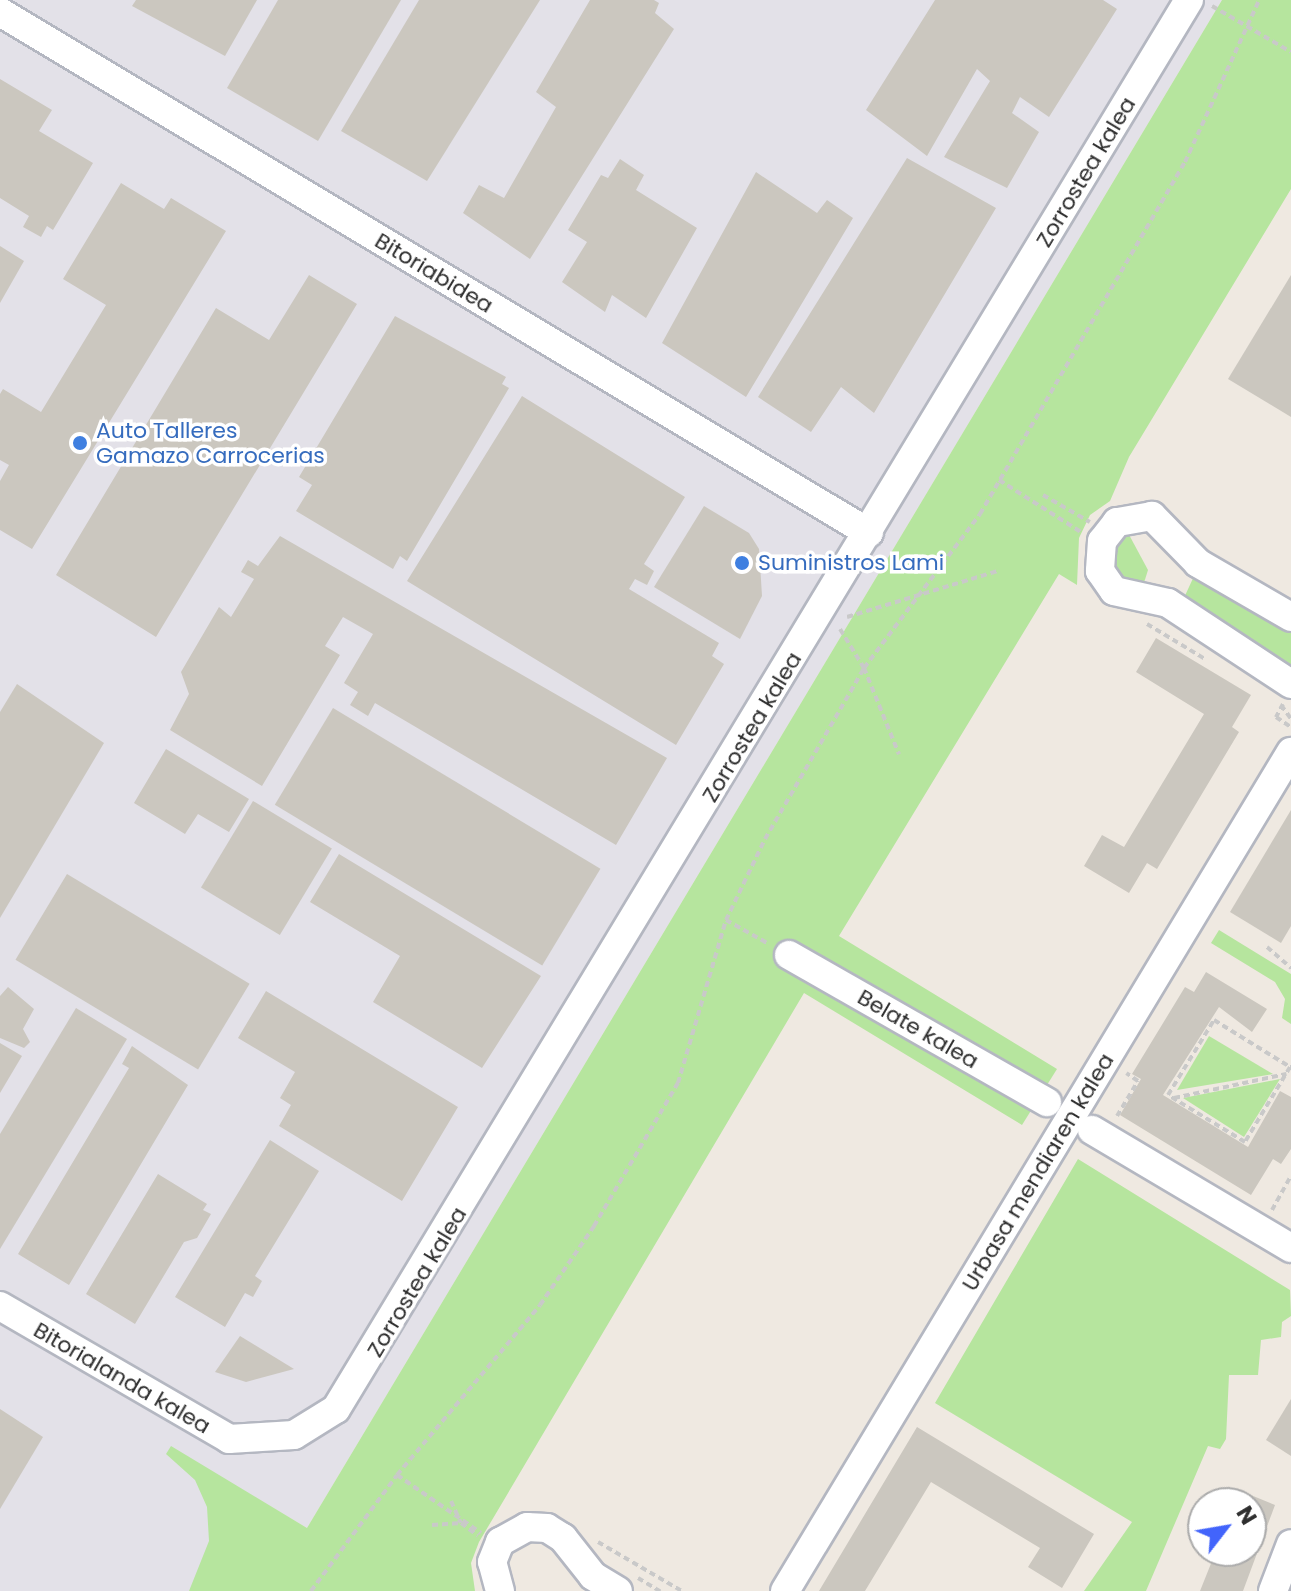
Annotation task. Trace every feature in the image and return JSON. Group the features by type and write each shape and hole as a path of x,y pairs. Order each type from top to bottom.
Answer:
{"street":[{"name":"Zorrostea kalea","path":"294,1435 350,1394 1189,6"},
{"name":"Bitoriabidea","path":"0,12 869,533"},
{"path":"1291,617 1187,555 1152,516 1117,522 1102,541 1100,571 1114,591 1168,603 1291,684"},
{"name":"Urbasa mendiaren kalea","path":"785,1591 1291,752"},
{"name":"Belate kalea","path":"789,955 1047,1102"},
{"path":"1092,1130 1291,1248"},
{"name":"Bitorialanda kalea","path":"0,1306 203,1428 241,1440 294,1435"},
{"path":"500,1591 492,1562 500,1542 527,1527 547,1528 563,1538 593,1576 618,1591"},
{"path":"1273,1591 1291,1544"}],"path":[{"path":"311,1591 397,1475 540,1305 609,1200 678,1083 726,920 765,839 864,668 930,587 999,480 1185,162 1259,0"},
{"path":"1189,6 1247,25 1291,52"},
{"path":"999,480 1091,539"},
{"path":"1043,495 1090,522"},
{"path":"847,617 930,587 997,571"},
{"path":"840,629 864,668 899,754"},
{"path":"1276,717 1291,727"},
{"path":"726,920 789,955"},
{"path":"1267,947 1291,968"},
{"path":"1214,1020 1291,1067 1245,1142 1168,1096 1214,1020"},
{"path":"1117,1116 1139,1081 1126,1073"},
{"path":"1168,1096 1286,1074"},
{"path":"1272,1210 1291,1176"},
{"path":"397,1475 481,1538"},
{"path":"451,1501 460,1521 490,1539"},
{"path":"432,1525 460,1521"}],"shaded area":[{"path":"0,0 1222,0 307,1528 248,1493 189,1591 0,1591"}],"green space":[{"path":"1222,0 1291,0 1291,189 1129,457 1110,501 1090,515 1079,538 1077,585 1059,574 839,936 1057,1069 1022,1125 804,993 479,1542 471,1563 475,1591 189,1591 209,1541 207,1507 195,1480 166,1454 171,1446 307,1528"},
{"path":"1127,531 1148,570 1142,589 1123,583 1112,566 1113,546"},
{"path":"1195,574 1291,630 1291,665 1183,600"},
{"path":"1219,930 1291,974 1291,1024 1282,1018 1285,999 1275,982 1211,943"},
{"path":"1209,1036 1273,1074 1177,1090"},
{"path":"1280,1079 1244,1137 1183,1098"},
{"path":"1078,1159 1290,1290 1291,1316 1282,1322 1281,1337 1261,1340 1258,1375 1229,1375 1226,1439 1220,1449 1208,1446 1190,1487 1187,1487 1187,1495 1146,1591 1084,1591 1132,1522 935,1403"}],"building":[{"path":"136,0 257,0 225,56 132,6"},
{"path":"278,0 401,0 318,141 227,88"},
{"path":"419,0 540,0 427,181 341,131"},
{"path":"590,0 654,0 659,3 655,13 674,29 530,259 463,213 479,185 504,198 556,107 536,92"},
{"path":"935,0 1103,0 1117,9 1049,117 1020,97 1012,113 1039,132 1007,188 944,157 990,81 977,69 927,156 866,110"},
{"path":"0,79 52,110 39,131 93,163 53,230 47,226 41,237 23,227 29,216 0,198"},
{"path":"907,158 996,208 874,413 841,387 811,432 758,397"},
{"path":"620,159 644,175 636,190 697,228 646,318 612,295 605,312 562,282 587,242 568,230 601,175 608,178"},
{"path":"756,172 817,213 827,200 853,218 746,397 662,343"},
{"path":"121,183 164,209 171,198 226,231 32,549 0,530 0,481 9,465 0,460 0,394 3,389 41,412 106,305 63,279"},
{"path":"0,246 24,261 0,303"},
{"path":"309,275 357,304 156,637 56,575 216,308 269,340"},
{"path":"1291,275 1291,417 1228,379"},
{"path":"395,316 506,377 502,384 509,388 407,561 400,556 393,569 296,511 312,485 299,477"},
{"path":"522,396 685,497 644,564 654,571 647,585 635,579 629,589 719,643 712,656 724,664 676,745 407,581"},
{"path":"704,506 749,533 759,549 762,596 740,639 654,587"},
{"path":"280,536 667,758 616,845 375,703 368,716 350,705 358,692 344,683 373,634 343,617 325,646 340,655 262,786 170,730 189,694 181,672 219,607 231,617 254,579 241,572 248,560 258,566"},
{"path":"1156,638 1251,695 1232,727 1239,732 1157,869 1147,863 1129,893 1084,866 1102,835 1124,847 1204,714 1136,672"},
{"path":"17,684 104,743 0,918 0,712"},
{"path":"333,708 600,869 542,966 275,805"},
{"path":"166,749 249,799 229,832 198,814 185,834 134,803"},
{"path":"253,801 332,848 280,935 201,888"},
{"path":"1291,810 1291,926 1281,943 1230,912"},
{"path":"339,854 541,976 482,1068 373,1002 400,956 310,902"},
{"path":"67,874 250,984 198,1069 15,960"},
{"path":"1206,972 1267,1009 1252,1032 1219,1007 1163,1095 1248,1147 1280,1091 1291,1097 1291,1149 1281,1164 1273,1159 1251,1195 1120,1115 1141,1079 1132,1074 1185,987 1194,992"},
{"path":"8,987 34,1009 23,1029 30,1042 24,1048 0,1038 0,996"},
{"path":"266,991 458,1107 402,1201 279,1126 291,1105 280,1098 295,1072 238,1038"},
{"path":"76,1008 127,1039 0,1249 0,1134"},
{"path":"0,1043 22,1056 0,1093"},
{"path":"132,1046 188,1085 69,1285 18,1254 129,1068 122,1064"},
{"path":"270,1140 319,1171 255,1276 262,1281 253,1297 245,1293 225,1327 175,1297"},
{"path":"158,1174 207,1204 203,1210 211,1214 197,1238 184,1242 135,1324 86,1294"},
{"path":"240,1336 294,1369 246,1382 215,1372"},
{"path":"1291,1399 1291,1456 1266,1440"},
{"path":"0,1409 43,1437 0,1509"},
{"path":"917,1427 1094,1534 1062,1588 1028,1567 1040,1548 931,1482 865,1591 819,1591"},
{"path":"1267,1502 1275,1505 1267,1526"},
{"path":"1210,1567 1252,1567 1243,1591 1200,1591"}],"place":[{"name":"Auto Talleres Gamazo Carrocerias","path":"80,443"},
{"name":"Suministros Lami","path":"742,563"}]}
